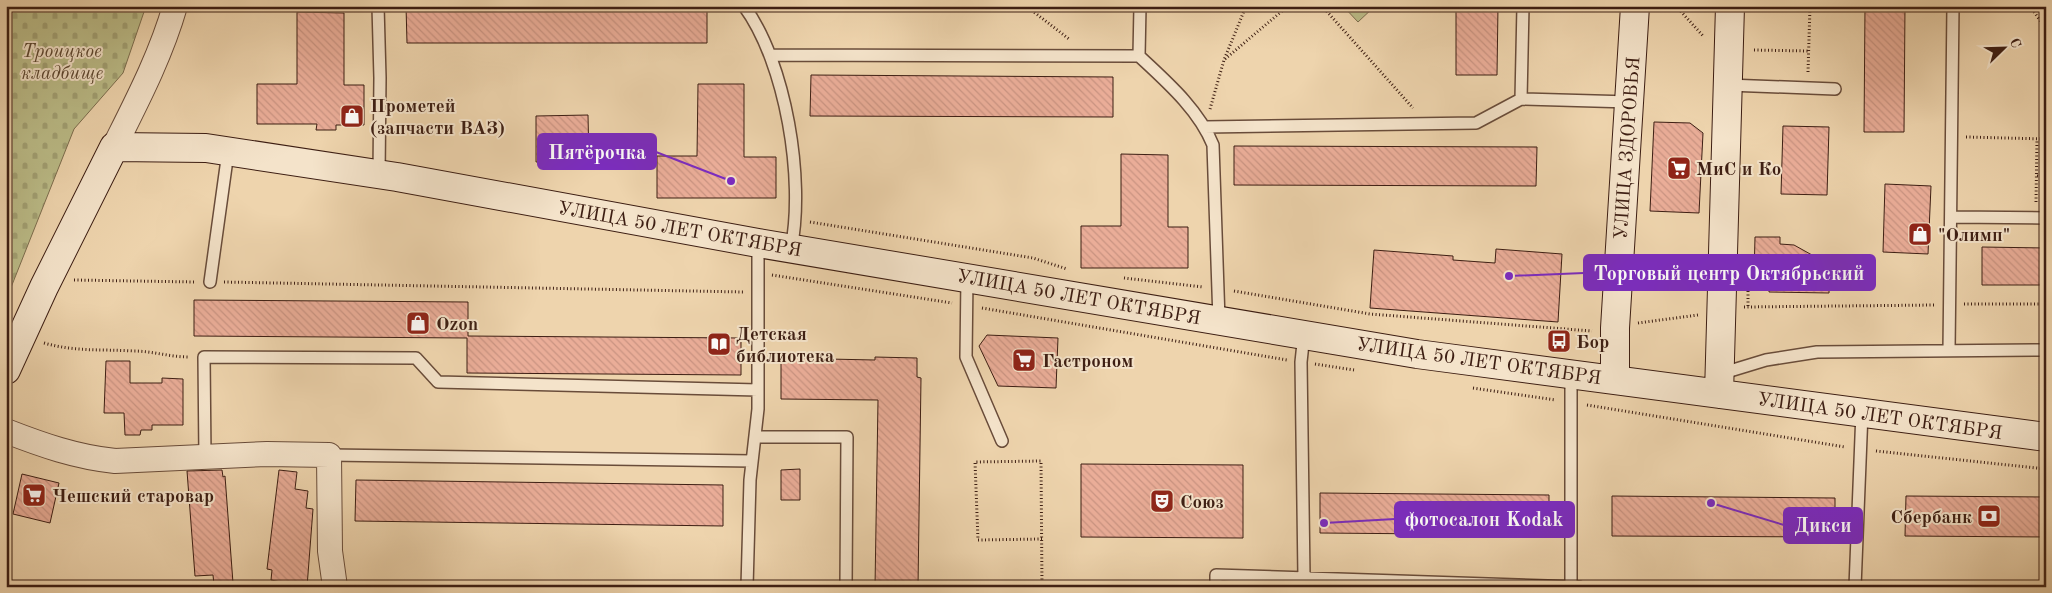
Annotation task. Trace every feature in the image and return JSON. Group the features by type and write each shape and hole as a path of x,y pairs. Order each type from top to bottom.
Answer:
{"street":[{"path":"6,370 48,279 141,93 169,28 176,6"},
{"name":"УЛИЦА ЗДОРОВЬЯ","path":"1615,380 1614,328 1635,6"},
{"path":"1720,384 1730,6"},
{"name":"УЛИЦА 50 ЛЕТ ОКТЯБРЯ","path":"114,147 187,147 379,174 758,243 1417,354 1615,380 1720,384 1862,412 2046,437"},
{"path":"6,431 58,451 93,459 147,461 267,454 330,456 330,551 335,587"}],"lane":[{"path":"378,6 380,78 379,174"},
{"path":"744,6 764,38 777,74 788,126 797,185 791,248"},
{"path":"1139,56 1140,6"},
{"path":"1521,99 1523,6"},
{"path":"1949,351 1953,136 1953,6"},
{"path":"770,55 1139,56 1166,82 1206,127 1213,145 1219,320"},
{"path":"1728,85 1835,89"},
{"path":"1206,127 1476,123 1521,99 1630,102"},
{"path":"210,282 228,152"},
{"path":"1952,217 2041,218"},
{"path":"747,587 752,461 758,390 758,243"},
{"path":"967,277 966,357 1002,441"},
{"path":"1304,334 1301,362 1304,578"},
{"path":"1720,384 1766,360 1817,352 2046,350"},
{"path":"205,458 204,357 416,358 438,382 758,390"},
{"path":"1571,374 1571,586"},
{"path":"1855,587 1862,412"},
{"path":"755,437 847,437 846,587"},
{"path":"330,456 752,461"},
{"path":"1216,587 1216,576 1304,578 1344,584 1579,587"}],"path":[{"path":"1026,6 1092,56"},
{"path":"1206,127 1224,60 1246,6"},
{"path":"1224,60 1288,6"},
{"path":"1322,6 1427,124"},
{"path":"1808,88 1810,6"},
{"path":"2030,6 2046,29"},
{"path":"1754,50 1809,52"},
{"path":"1953,136 2046,139"},
{"path":"2037,138 2037,176 2041,218"},
{"path":"2037,176 2046,177"},
{"path":"795,220 1033,258 1073,271"},
{"path":"1120,278 1218,288 1370,314 1583,332 1748,306 2046,304"},
{"path":"48,279 758,292"},
{"path":"22,336 69,350 137,351 171,356 204,357"},
{"path":"1042,539 978,540 975,462 1041,460 1042,539 1042,587"}],"green space":[{"name":"Троицкое кладбище","path":"6,6 146,6 123,73 74,129 6,300"},
{"path":"1343,6 1375,6 1358,22"}],"building":[{"path":"406,6 707,6 707,43 407,43"},
{"path":"1456,6 1498,6 1497,75 1456,75"},
{"path":"1865,6 1905,6 1904,132 1864,132"},
{"path":"297,12 344,13 344,85 364,85 364,125 336,125 336,130 316,130 317,124 257,124 257,84 297,84"},
{"path":"811,75 1113,77 1113,117 810,116"},
{"path":"698,84 744,84 744,157 776,157 776,198 657,198 657,156 697,156"},
{"path":"588,115 589,161 536,162 536,116"},
{"path":"1654,122 1690,123 1703,133 1699,213 1650,211"},
{"path":"1783,126 1829,127 1827,195 1781,194"},
{"path":"1234,146 1537,147 1536,186 1234,185"},
{"path":"1121,154 1168,155 1168,227 1188,227 1188,268 1081,268 1081,226 1121,226"},
{"path":"1885,184 1931,186 1928,254 1883,252"},
{"path":"1755,237 1780,237 1780,244 1794,245 1830,265 1829,293 1769,292 1769,289 1757,288 1757,278 1754,278"},
{"path":"1982,247 2046,248 2046,285 1982,285"},
{"path":"1496,249 1562,254 1558,322 1370,308 1374,250 1453,256 1453,260 1495,263"},
{"path":"194,300 468,302 468,336 741,338 741,375 467,373 467,338 194,336"},
{"path":"987,335 1058,338 1056,388 998,386 979,346"},
{"path":"875,357 917,358 917,377 921,378 918,587 875,587 878,400 781,399 781,358 875,360"},
{"path":"106,361 130,361 130,383 162,383 162,378 183,379 183,425 152,425 152,430 141,430 140,435 125,435 124,413 104,413"},
{"name":"Союз","path":"1081,464 1243,465 1243,538 1081,537"},
{"path":"800,469 800,500 781,500 781,470"},
{"path":"222,470 223,477 225,476 233,583 214,585 213,575 195,576 187,471"},
{"path":"279,470 297,472 295,489 308,491 306,508 313,509 307,587 271,580 272,570 267,569"},
{"path":"22,474 59,483 50,523 13,514"},
{"path":"356,480 723,485 723,526 355,521"},
{"path":"1320,493 1549,495 1549,535 1320,533"},
{"path":"1612,496 1835,498 1835,537 1612,536"},
{"path":"1906,496 2046,497 2046,537 1905,536"}],"place":[{"name":"Прометей (запчасти ВАЗ)","path":"352,116"},
{"name":"МиС и Ко","path":"1679,168"},
{"name":"Пятёрочка","path":"731,181"},
{"name":"\"Олимп\"","path":"1920,234"},
{"name":"Торговый центр Октябрьский","path":"1509,276"},
{"name":"Ozon","path":"418,323"},
{"name":"Бор","path":"1559,341"},
{"name":"Детская библиотека","path":"719,344"},
{"name":"Гастроном","path":"1024,360"},
{"name":"Чешский старовар","path":"34,495"},
{"name":"Союз","path":"1162,501"},
{"name":"Дикси","path":"1711,503"},
{"name":"Сбербанк","path":"1989,516"},
{"name":"фотосалон Kodak","path":"1324,523"}]}
